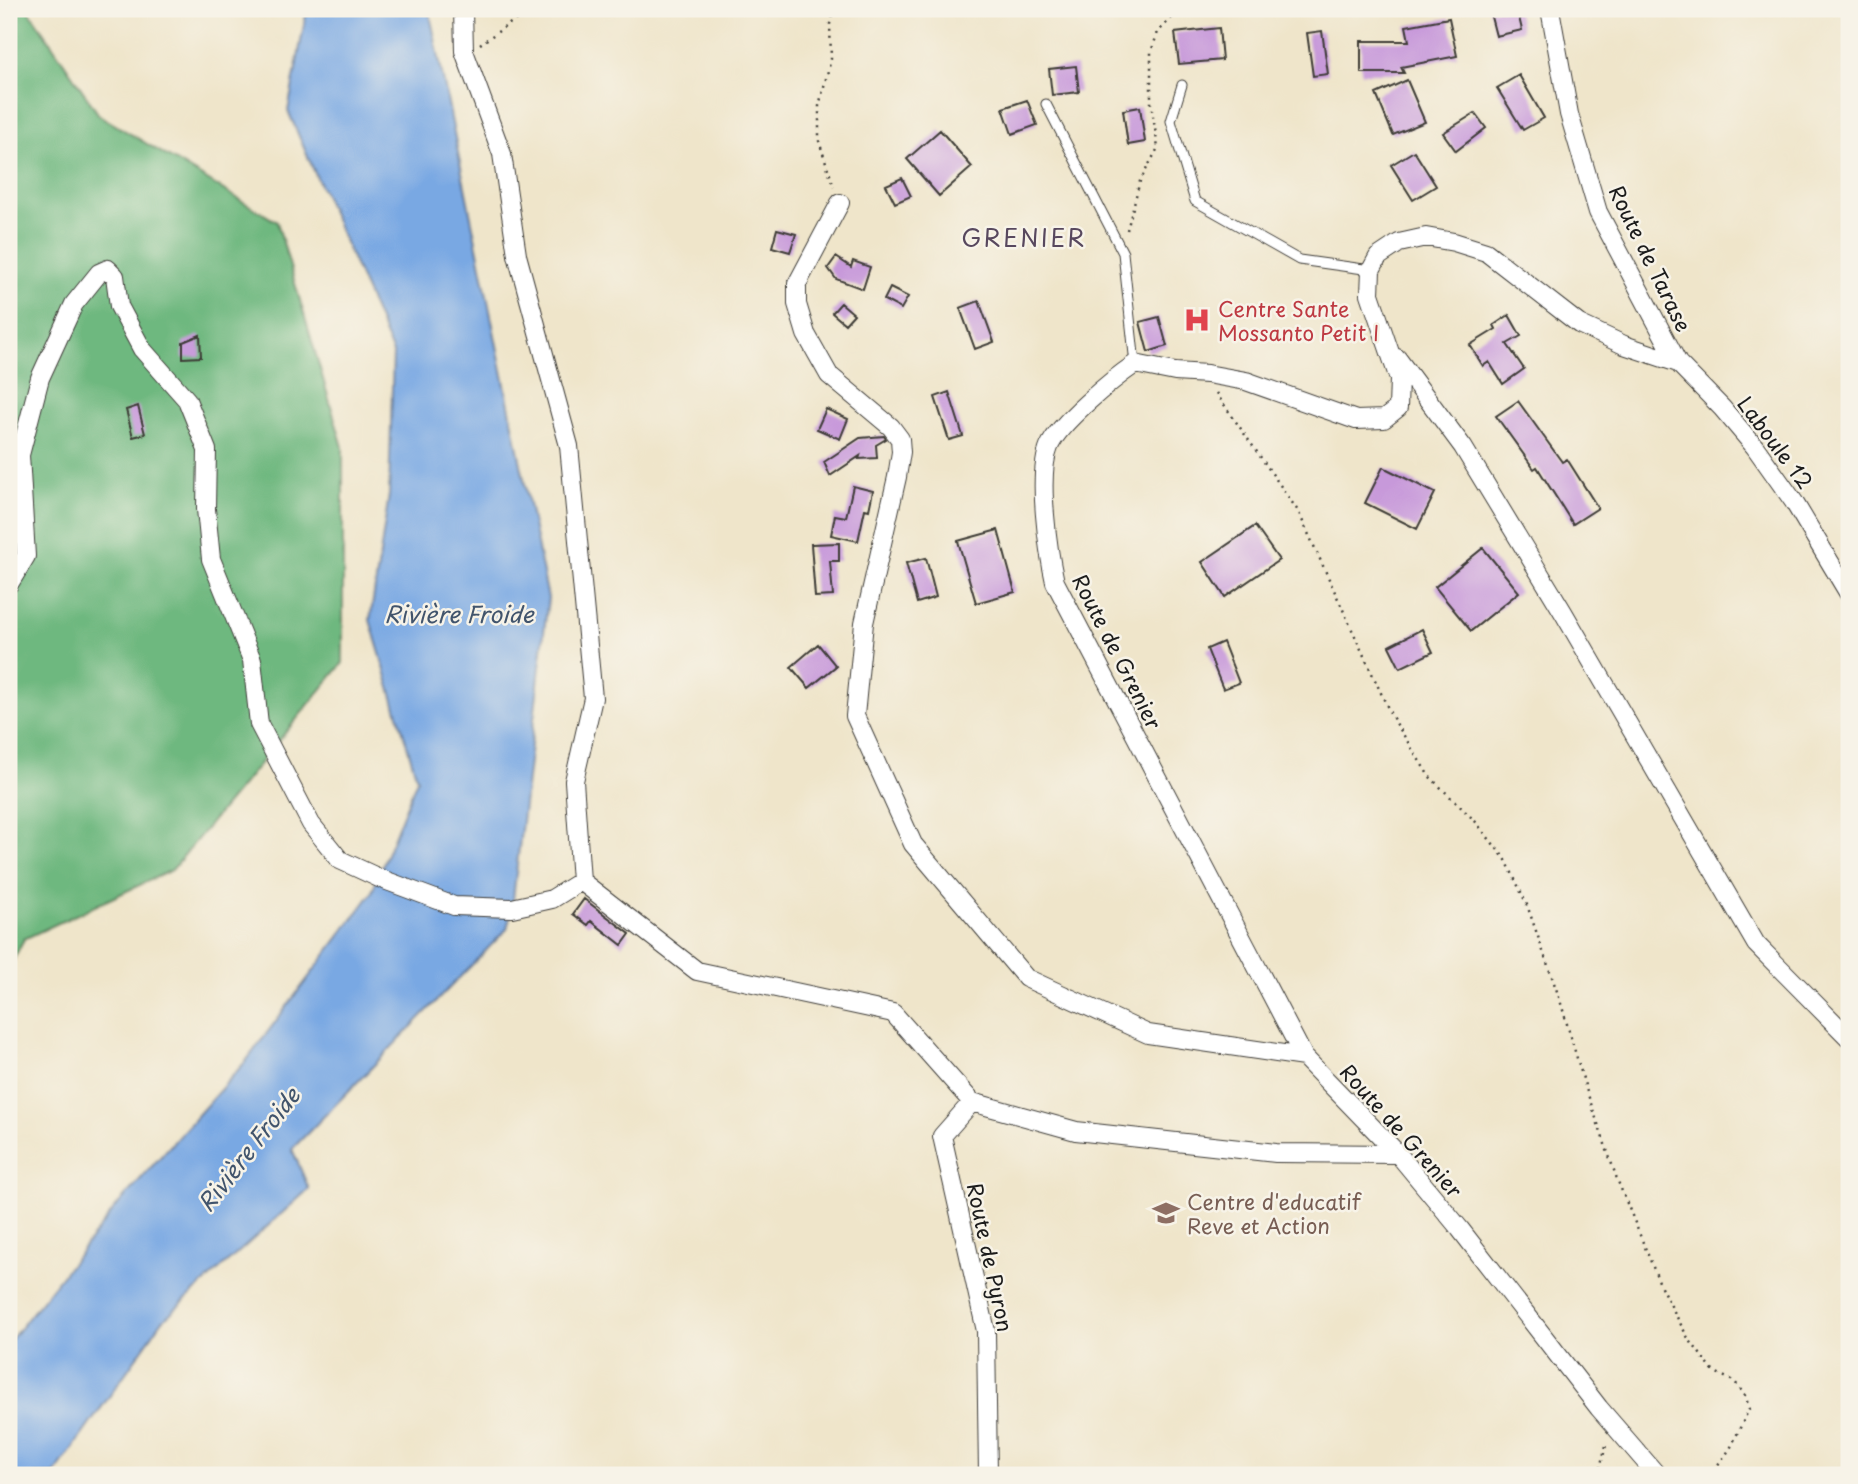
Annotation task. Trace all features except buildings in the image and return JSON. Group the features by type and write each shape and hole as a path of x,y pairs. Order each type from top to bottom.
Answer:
{"street":[{"path":"463,9 464,51 502,154 517,255 569,446 593,698 573,781 582,881 697,971 893,1013 972,1102 1076,1131 1276,1153 1398,1154"},
{"name":"Route de Tarase","path":"1550,9 1569,114 1598,212 1678,363"},
{"path":"840,203 797,284 797,304 806,334 829,375 853,398 891,427 900,439 897,477 864,622 856,716 913,844 1026,978 1148,1034 1304,1057"},
{"path":"1135,363 1175,372 1246,381 1356,420 1384,419 1398,408 1399,379 1370,294 1371,270 1378,257 1399,243 1426,237 1486,252 1579,324 1624,345 1678,363"},
{"path":"9,584 26,556 20,455 40,378 74,304 99,273 108,270 115,276 119,306 142,349 187,400 207,450 206,509 211,559 252,660 259,724 311,824 340,860 454,906 512,908 552,899 582,881"},
{"path":"1389,347 1463,447 1563,612 1756,944 1849,1038"},
{"name":"Route de Grenier","path":"1135,363 1095,396 1050,446 1045,466 1047,549 1055,582 1304,1057 1398,1154 1460,1229 1613,1426 1657,1475"},
{"name":"Laboule 12","path":"1678,363 1755,447 1794,502 1849,594"},
{"name":"Route de Pyron","path":"972,1102 942,1136 986,1331 988,1475"}],"lane":[{"path":"1182,86 1171,121 1195,201 1299,260 1371,270"},
{"path":"1046,104 1123,253 1135,363"}],"path":[{"path":"464,51 487,40 531,9"},
{"path":"833,9 830,24 831,59 819,106 819,141 840,203"},
{"path":"1123,253 1140,181 1158,148 1151,103 1151,52 1158,32 1180,9"},
{"path":"1207,374 1218,398 1298,511 1391,715 1429,776 1475,821 1506,860 1527,905 1617,1179 1662,1289 1688,1338 1713,1371 1735,1382 1746,1397 1749,1409 1730,1449 1710,1475"},
{"path":"1598,1475 1613,1426"}],"green space":[{"path":"9,9 28,9 99,115 277,222 343,447 343,663 172,870 24,939 9,968"}],"water":[{"name":"Rivière Froide","path":"307,9 429,9 548,598 512,908 507,929 292,1149 309,1189 163,1320 54,1475 9,1475 9,1342 121,1201 246,1061 371,894 417,779 370,620 389,495 393,353 288,111"}],"place":[{"name":"Centre Sante Mossanto Petit I","path":"1197,320"},
{"name":"Centre d'educatif Reve et Action","path":"1166,1213"}],"district":[{"name":"GRENIER","path":"1024,237"}]}
